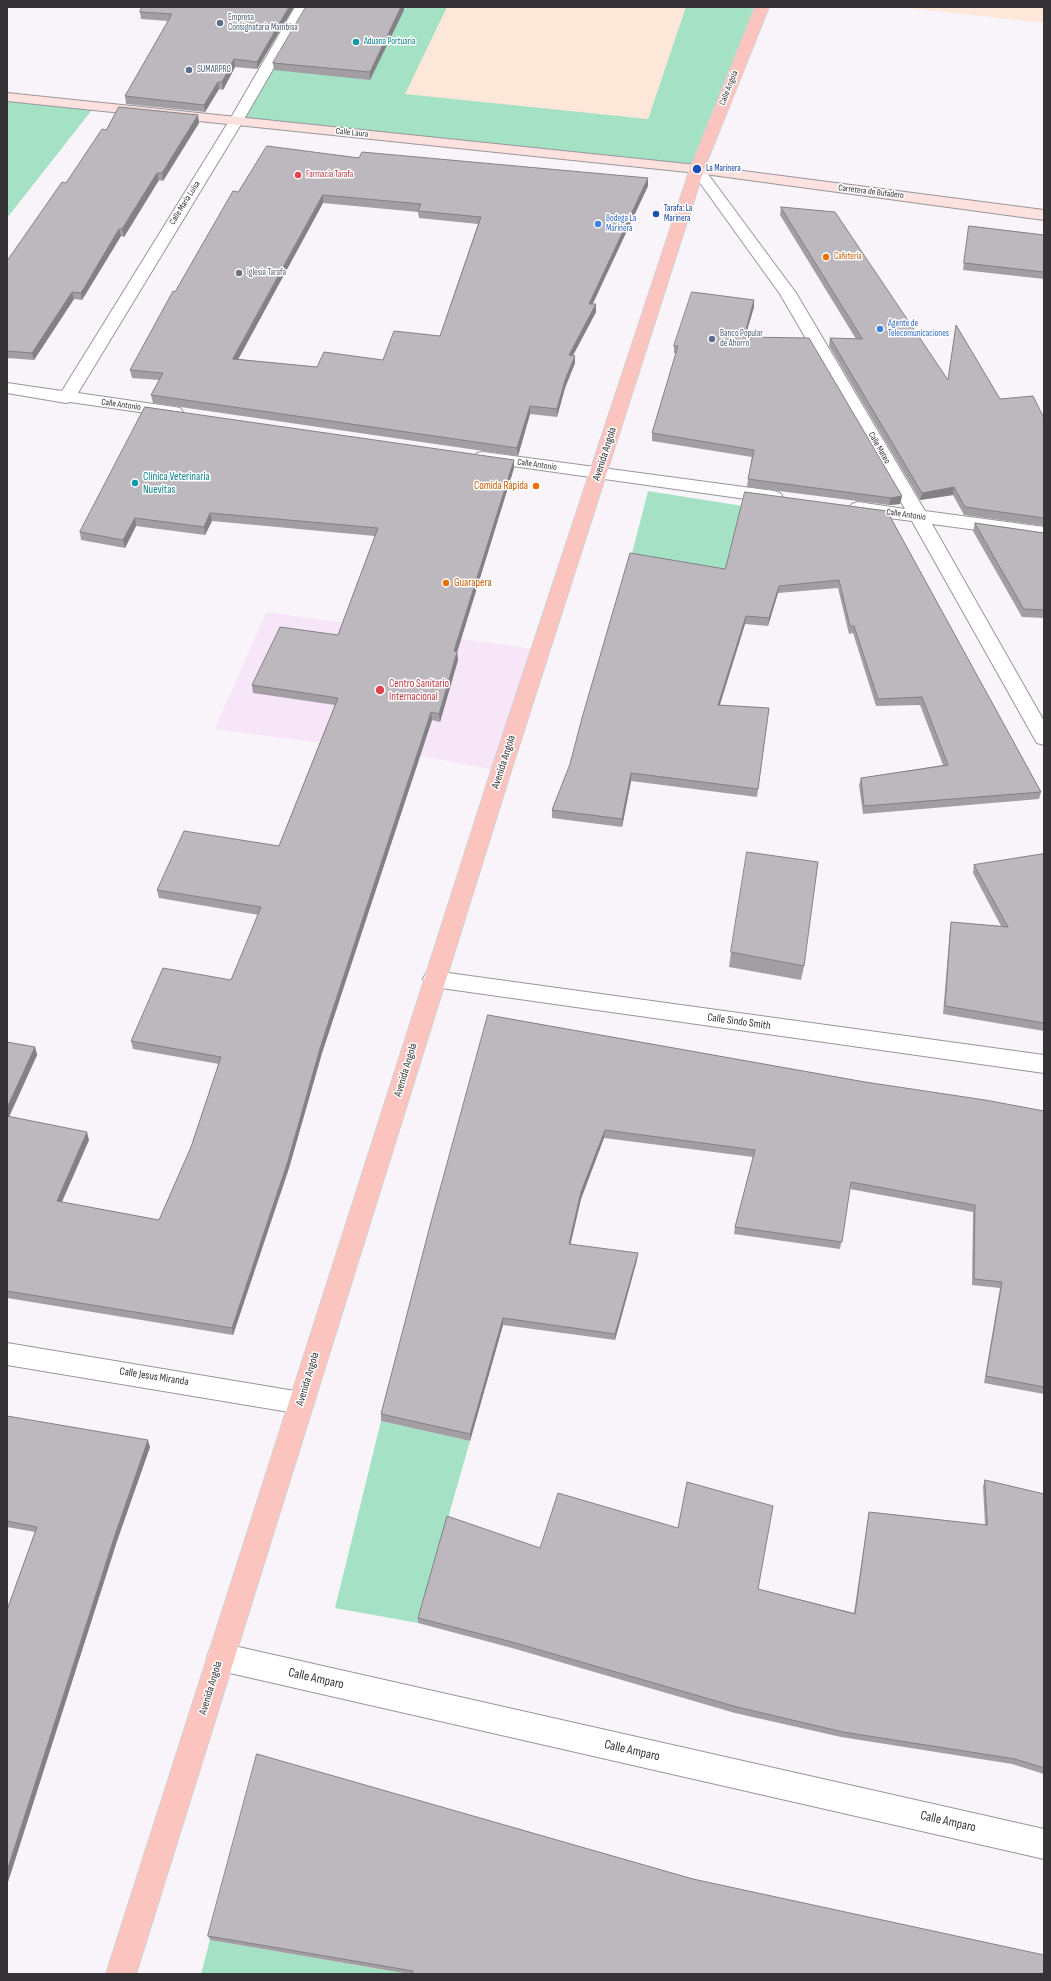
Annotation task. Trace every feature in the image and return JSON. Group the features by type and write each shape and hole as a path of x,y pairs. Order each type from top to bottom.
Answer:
{"main road":[{"name":"Calle Angola","path":"697,169 762,7"},
{"name":"Avenida Angola","path":"121,1974 434,979 697,169"}],"street":[{"name":"Calle María Luisa","path":"66,398 236,121 302,7"},
{"name":"Calle Laura","path":"7,97 697,169"},
{"name":"Carretera de Bufadero","path":"697,169 1044,215"},
{"name":"Calle Mateo","path":"697,169 788,293 919,517 1044,738"},
{"name":"Calle Antonio","path":"7,388 66,398 193,415"},
{"name":"Calle Antonio","path":"468,455 793,500"},
{"name":"Calle Antonio","path":"840,506 1044,532"},
{"name":"Calle Sindo Smith","path":"434,979 1044,1064"},
{"name":"Calle Jesus Miranda","path":"7,1354 301,1403"},
{"name":"Calle Amparo","path":"220,1657 1044,1844"}],"shaded area":[{"path":"302,7 762,7 697,169 236,121"},
{"path":"900,7 1044,7 1044,23"},
{"name":"Centro Sanitario Internacional","path":"266,612 542,650 501,771 420,756 215,729"}],"green space":[{"path":"302,7 447,7 405,94 648,119 686,7 762,7 697,169 236,121"},
{"path":"7,97 95,106 7,218"},
{"path":"648,491 743,506 728,577 630,561"},
{"path":"381,1421 470,1441 418,1623 335,1608"},
{"path":"210,1940 409,1974 201,1974"}],"building":[{"path":"142,7 289,7 257,62 234,59 222,82 218,82 204,105 125,96 172,14 140,12"},
{"name":"Aduana Portuaria","path":"306,7 401,7 370,72 273,63"},
{"path":"119,107 198,115 162,173 157,173 122,229 119,229 81,293 72,292 32,353 7,351 7,261 62,182 66,183 102,129 106,130"},
{"path":"267,146 359,158 362,152 648,178 589,304 596,304 569,355 575,356 565,380 557,409 530,406 517,448 151,395 163,373 130,370 173,291 175,292 233,191 238,192","holes":["323,195 421,204 418,211 481,217 440,336 394,331 383,360 324,352 317,367 233,359"]},
{"path":"781,207 835,212 948,380 956,325 1000,399 1033,396 1044,418 1044,518 965,507 954,487 922,493 830,338 862,339"},
{"path":"969,226 1044,235 1044,272 964,263"},
{"path":"692,292 754,300 744,337 809,338 902,496 891,498 748,479 754,450 652,433 678,346 674,346"},
{"path":"145,407 514,460 454,651 457,652 439,714 431,712 321,1045 288,1161 232,1328 7,1291 7,1116 87,1132 57,1201 159,1220 191,1147 221,1057 131,1041 163,968 231,980 261,907 157,890 184,831 279,846 338,698 252,685 280,627 338,635 378,528 210,513 204,527 135,518 123,540 80,532"},
{"path":"745,492 887,511 1041,792 864,806 861,778 948,765 922,697 878,699 854,626 850,626 839,580 779,586 769,618 746,616 718,705 769,708 758,789 631,773 622,819 552,810 570,764 630,553 725,569"},
{"path":"975,523 1044,533 1044,610 1024,609"},
{"path":"747,852 818,862 804,966 731,952"},
{"path":"1044,854 1044,1023 945,1006 951,922 1008,927 974,865"},
{"path":"488,1015 865,1082 985,1100 1044,1111 1044,1387 986,1376 1002,1282 974,1279 975,1205 851,1182 842,1242 735,1227 755,1150 605,1130 581,1192 569,1244 638,1253 615,1334 503,1318 470,1434 381,1414 431,1222"},
{"path":"7,1042 35,1047 7,1108"},
{"path":"7,1416 148,1440 115,1535 7,1871 7,1610 37,1527 7,1521"},
{"path":"985,1480 1044,1494 1044,1768 1015,1759 843,1732 737,1707 512,1642 418,1618 447,1516 540,1548 558,1493 678,1528 687,1482 773,1506 758,1589 855,1614 869,1512 987,1525"},
{"path":"257,1754 693,1879 1044,1955 1044,1974 412,1974 413,1971 208,1936"}],"place":[{"name":"Empresa Consignataria Mambisa","path":"220,23"},
{"name":"Aduana Portuaria","path":"356,42"},
{"name":"SUMARPRO","path":"189,70"},
{"name":"La Marinera","path":"697,169"},
{"name":"Farmacia Tarafa","path":"298,175"},
{"name":"Tarafa: La Marinera","path":"656,214"},
{"name":"Bodega La Marinera","path":"598,224"},
{"name":"Cafetería","path":"826,257"},
{"name":"Iglesia Tarafa","path":"239,273"},
{"name":"Agente de Telecomunicaciones","path":"880,329"},
{"name":"Banco Popular de Ahorro","path":"712,339"},
{"name":"Clínica Veterinaria Nuevitas","path":"135,483"},
{"name":"Comida Rápida","path":"536,486"},
{"name":"Guarapera","path":"446,583"},
{"name":"Centro Sanitario Internacional","path":"380,690"}]}
